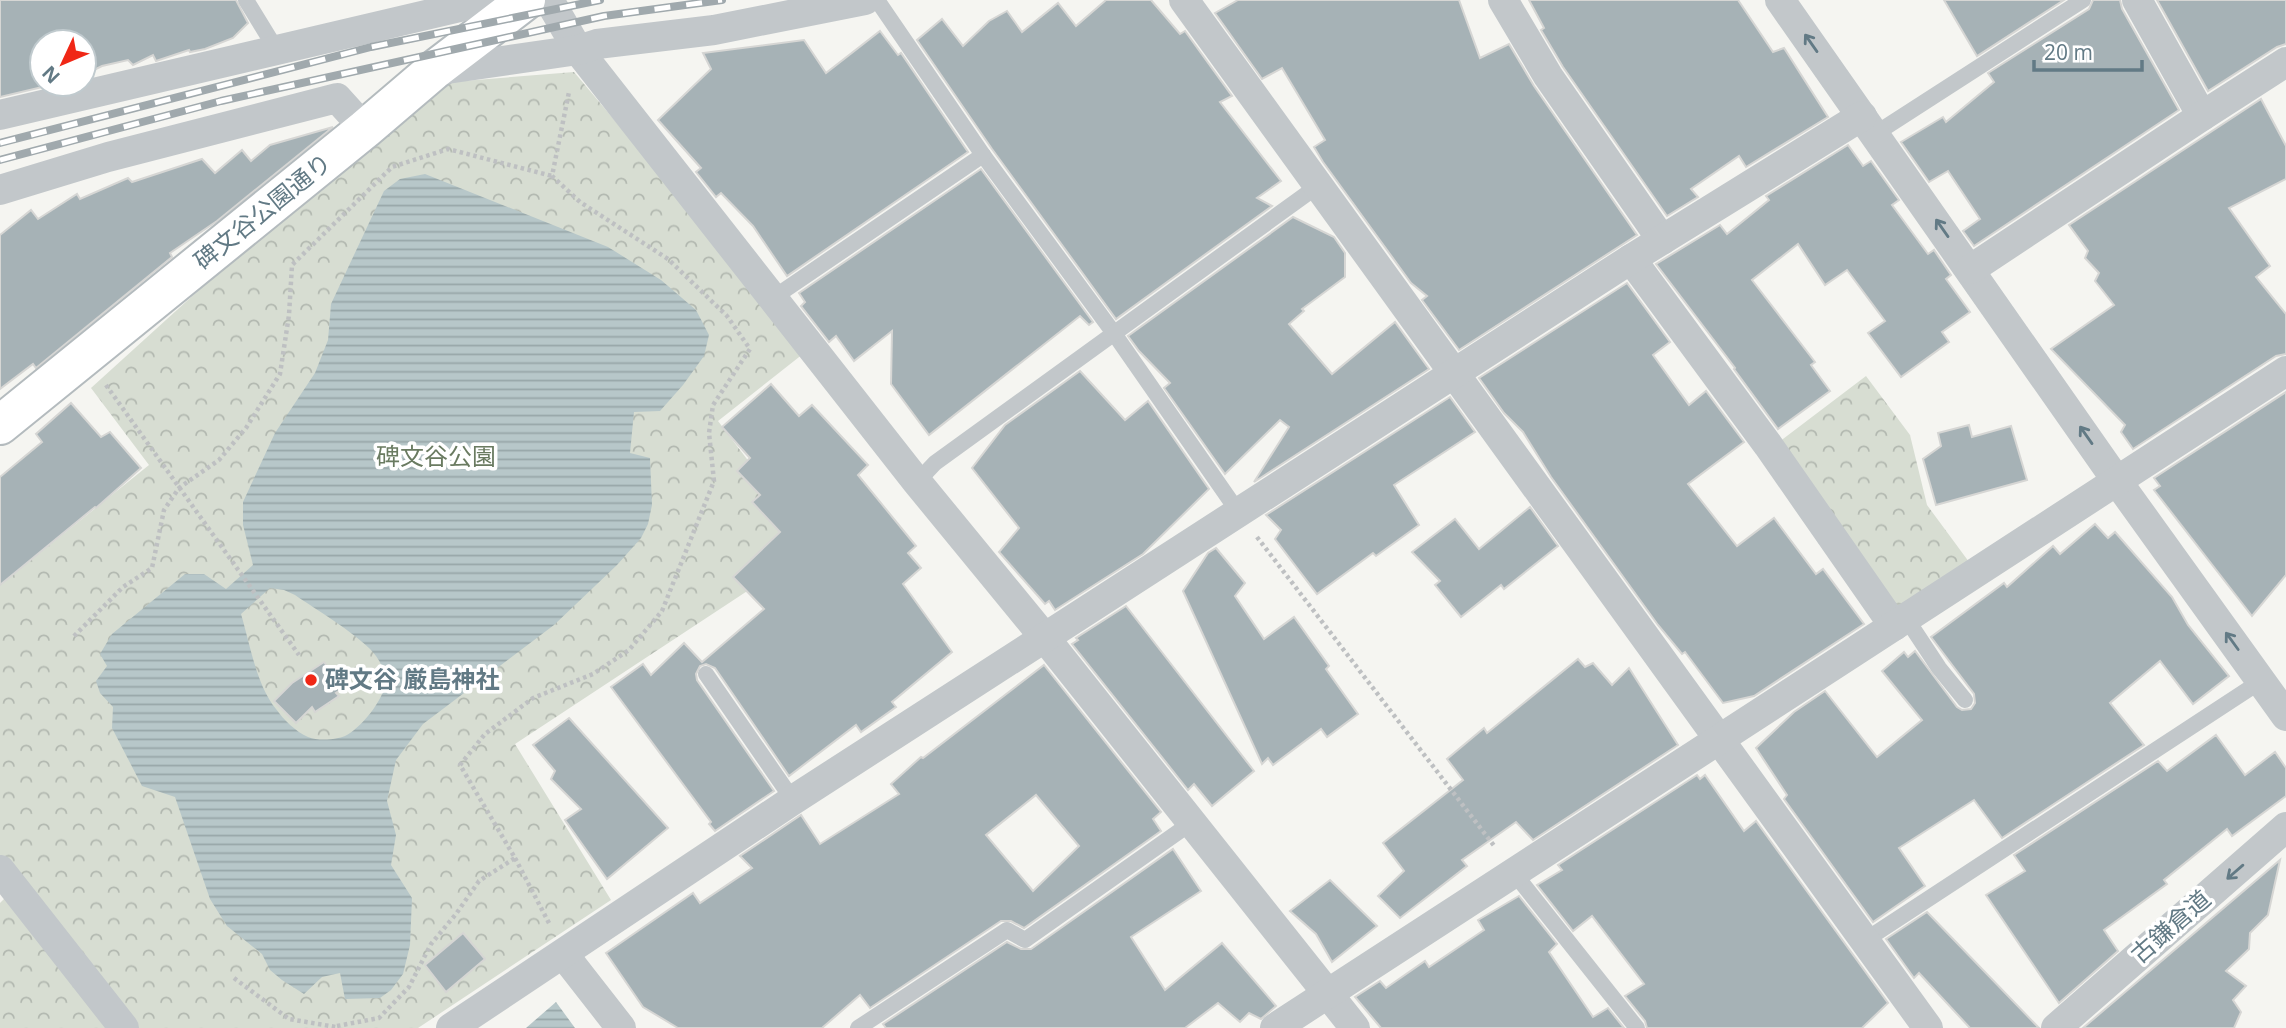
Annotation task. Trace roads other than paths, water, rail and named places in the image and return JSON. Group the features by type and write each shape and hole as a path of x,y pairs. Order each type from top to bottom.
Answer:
{"street":[{"path":"0,115 490,0"},
{"name":"碑文谷公園通り","path":"0,425 433,71 526,0"},
{"path":"549,0 578,50 773,299 1355,1028"},
{"path":"433,71 578,50 597,44 714,30 865,0"},
{"path":"1184,0 1928,1028"},
{"path":"1503,0 1548,76 1662,240"},
{"path":"1780,0 2117,481 2286,716"},
{"path":"2137,0 2202,116"},
{"path":"1971,269 2286,62"},
{"path":"0,190 108,157 337,98 365,129"},
{"path":"451,1028 560,945 793,800 1631,259 1869,125"},
{"path":"1631,259 1900,622"},
{"path":"1275,1028 2286,371"},
{"name":"古鎌倉道","path":"2056,1028 2286,827"},
{"path":"3,880 124,1028"},
{"path":"560,945 621,1028"}],"lane":[{"path":"246,0 275,49"},
{"path":"877,0 983,155 1113,332 1239,513"},
{"path":"1869,125 2083,0"},
{"path":"773,299 983,155"},
{"path":"917,482 935,463 1319,185"},
{"path":"1900,622 1965,701"},
{"path":"706,674 793,800"},
{"path":"1864,941 2261,681"},
{"path":"858,1028 1007,930 1025,940 1191,822"},
{"path":"1514,873 1637,1028"}],"railway":[{"path":"0,143 371,47 600,0"},
{"path":"0,160 221,101 604,16 722,0"}],"place":[{"name":"碑文谷 厳島神社","path":"311,680"}],"park label":[{"name":"碑文谷公園","path":"436,457"}]}
